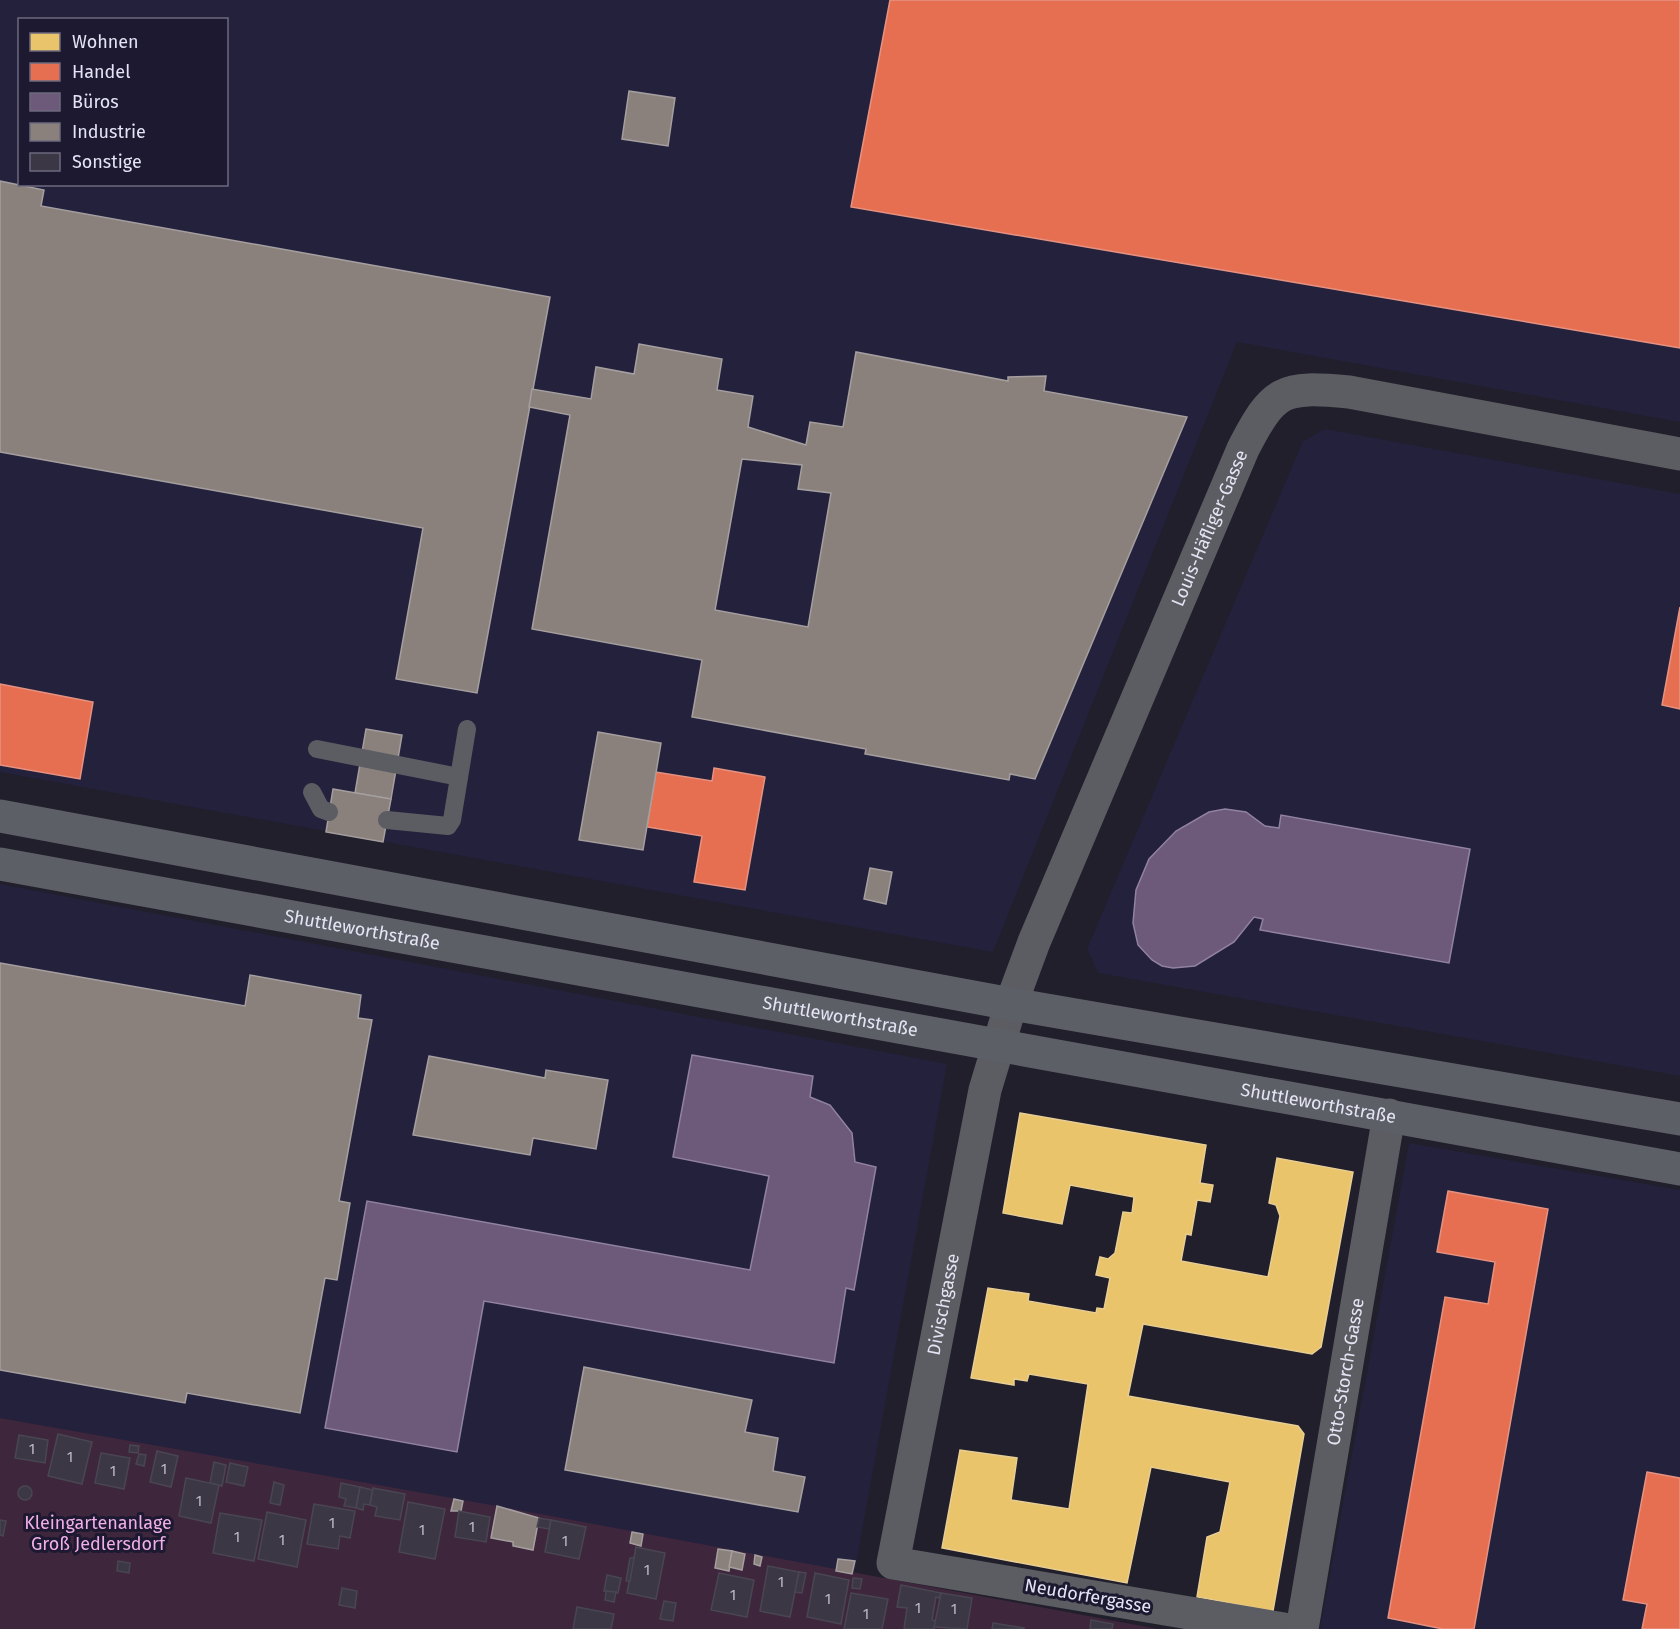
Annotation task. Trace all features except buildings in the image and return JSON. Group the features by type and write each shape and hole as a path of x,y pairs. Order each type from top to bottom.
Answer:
{"main road":[{"path":"0,816 1011,1004 1680,1119"},
{"name":"Shuttleworthstraße","path":"0,864 1680,1169"}],"street":[{"name":"Louis-Häfliger-Gasse","path":"998,1047 1030,953 1243,449 1258,419 1281,394 1310,389 1349,392 1680,454"},
{"name":"Divischgasse","path":"893,1563 979,1116 998,1047"},
{"name":"Otto-Storch-Gasse","path":"1302,1629 1389,1115"},
{"name":"Neudorfergasse","path":"893,1563 1284,1629"}],"lane":[{"path":"387,820 448,826 467,729"},
{"path":"317,749 459,777"},
{"path":"312,792 321,809 329,812"}],"shaded area":[{"path":"0,0 1680,0 1680,422 1237,342 993,952 0,772"},
{"path":"1325,429 1680,494 1680,1076 1098,973 1087,949 1303,441"},
{"path":"0,884 947,1064 854,1575 0,1418"},
{"path":"1409,1143 1680,1190 1680,1629 1320,1629"}],"green space":[{"name":"Kleingartenanlage Groß Jedlersdorf","path":"0,1418 497,1506 1158,1629 0,1629"}]}
